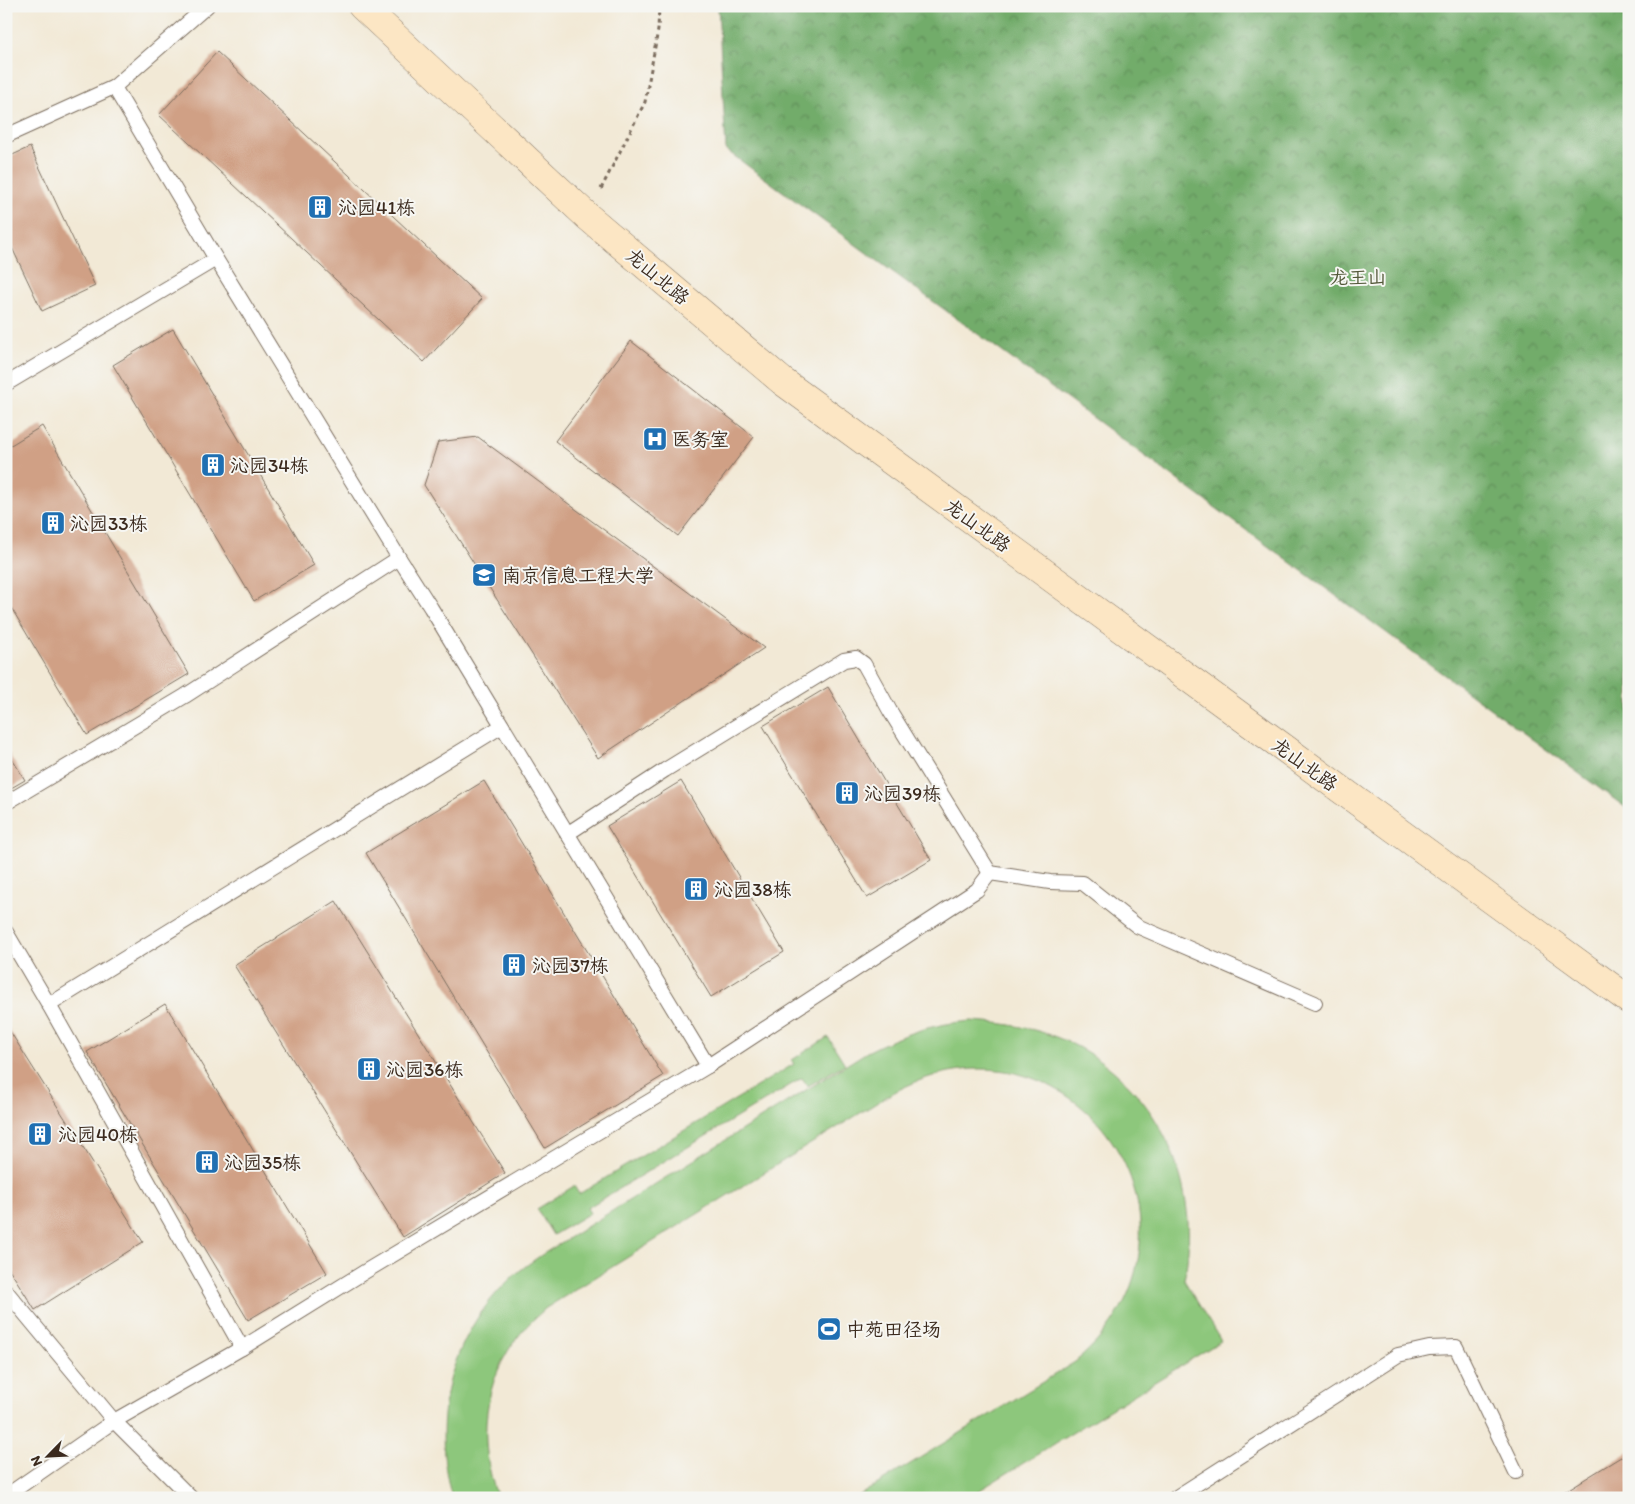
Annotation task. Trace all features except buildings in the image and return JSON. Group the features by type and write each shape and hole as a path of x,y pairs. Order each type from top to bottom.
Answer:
{"street":[{"name":"龙山北路","path":"362,6 586,216 782,381 1629,1000"}],"lane":[{"path":"6,136 114,87 207,6"},
{"path":"114,87 216,259 431,608 708,1066"},
{"path":"6,384 216,259"},
{"path":"6,803 185,696 399,558"},
{"path":"567,834 666,770 844,660 856,658 864,664 890,711 990,873 1050,882 1083,883 1138,926 1315,1004"},
{"path":"49,1005 502,726"},
{"path":"6,1496 114,1421 242,1348 383,1260 708,1066 977,890 990,873"},
{"path":"6,932 242,1348"},
{"path":"6,1291 114,1421 191,1498"},
{"path":"1175,1498 1398,1355 1429,1348 1456,1347 1516,1472"}],"path":[{"path":"586,216 645,102 658,30 659,6"}],"green space":[{"name":"龙王山","path":"718,6 1629,6 1629,810 726,150"},
{"path":"971,1021 999,1023 1026,1028 1065,1041 1107,1066 1132,1089 1153,1116 1169,1146 1181,1178 1187,1211 1188,1246 1184,1280 1221,1341 967,1498 855,1498 1075,1362 1120,1309 1139,1250 1135,1192 1111,1140 1071,1099 1019,1074 958,1071 891,1094 546,1308 524,1330 508,1351 498,1370 491,1391 487,1412 487,1455 491,1477 498,1498 452,1498 446,1469 443,1439 444,1410 449,1382 458,1355 471,1329 487,1304 511,1278 543,1254 867,1052 893,1040 930,1027"},
{"path":"828,1037 845,1064 808,1086 802,1078 587,1208 590,1213 553,1235 537,1209 574,1186 579,1194 794,1064 792,1060"}],"place":[{"name":"沁园41栋","path":"320,207"},
{"name":"医务室","path":"655,439"},
{"name":"沁园34栋","path":"213,465"},
{"name":"沁园33栋","path":"53,523"},
{"name":"南京信息工程大学","path":"484,575"},
{"name":"沁园39栋","path":"847,793"},
{"name":"沁园38栋","path":"696,889"},
{"name":"沁园37栋","path":"514,965"},
{"name":"沁园36栋","path":"369,1069"},
{"name":"沁园40栋","path":"40,1134"},
{"name":"沁园35栋","path":"207,1162"},
{"name":"中苑田径场","path":"829,1329"}]}
